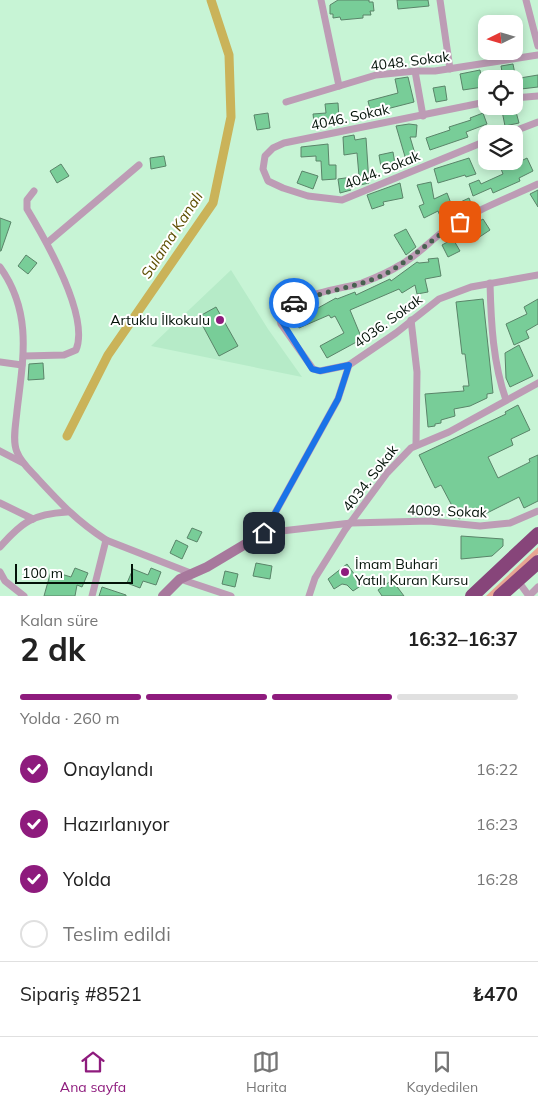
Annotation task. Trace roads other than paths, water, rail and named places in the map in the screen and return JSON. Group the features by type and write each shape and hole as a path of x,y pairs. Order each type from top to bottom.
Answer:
{"highway":[{"path":"472,596 538,534"},
{"path":"500,596 538,562"}],"street":[{"path":"321,0 339,86"},
{"path":"440,0 450,69"},
{"path":"526,0 538,46"},
{"name":"4048. Sokak","path":"286,102 376,75 435,71 538,55"},
{"path":"415,71 423,116"},
{"path":"523,97 538,96"},
{"name":"4046. Sokak","path":"283,188 268,181 263,169 265,156 273,148 294,141 478,104"},
{"path":"523,128 538,122"},
{"name":"4044. Sokak","path":"283,188 308,196 342,200 478,144"},
{"path":"47,243 139,165"},
{"path":"349,365 320,371 312,369 282,324 279,317 281,312 289,305 318,293 358,284 381,276 401,265 446,229 538,184"},
{"path":"24,356 64,355 76,350 80,342 80,331 62,273 27,209 26,200 34,191"},
{"path":"0,267 13,289 20,308 23,326 24,356 15,432 16,451 25,465 68,512 106,540 193,574"},
{"name":"4036. Sokak","path":"264,533 338,399 349,365 439,299 471,287 538,275"},
{"path":"490,283 492,335 506,400"},
{"path":"411,320 417,372 416,445"},
{"path":"0,362 22,366"},
{"name":"4034. Sokak","path":"309,596 315,578 351,523 387,473 411,448 449,432 538,383"},
{"path":"0,450 25,465"},
{"path":"0,503 33,519"},
{"path":"0,547 25,521 51,513 68,512"},
{"name":"4009. Sokak","path":"264,533 351,523 429,521 480,526 510,523 538,512"},
{"path":"163,596 180,579 193,574 264,533"},
{"path":"92,596 106,540"},
{"path":"0,572 5,581 24,596"},
{"path":"180,579 231,596"},
{"path":"518,581 529,596 538,587"}],"waterway":[{"name":"Sulama Kanalı","path":"67,436 108,355 213,203 231,117 229,55 211,0"}],"place":[{"name":"Artuklu İlkokulu","path":"220,320"},
{"name":"İmam Buhari Yatılı Kuran Kursu","path":"345,572"}]}
